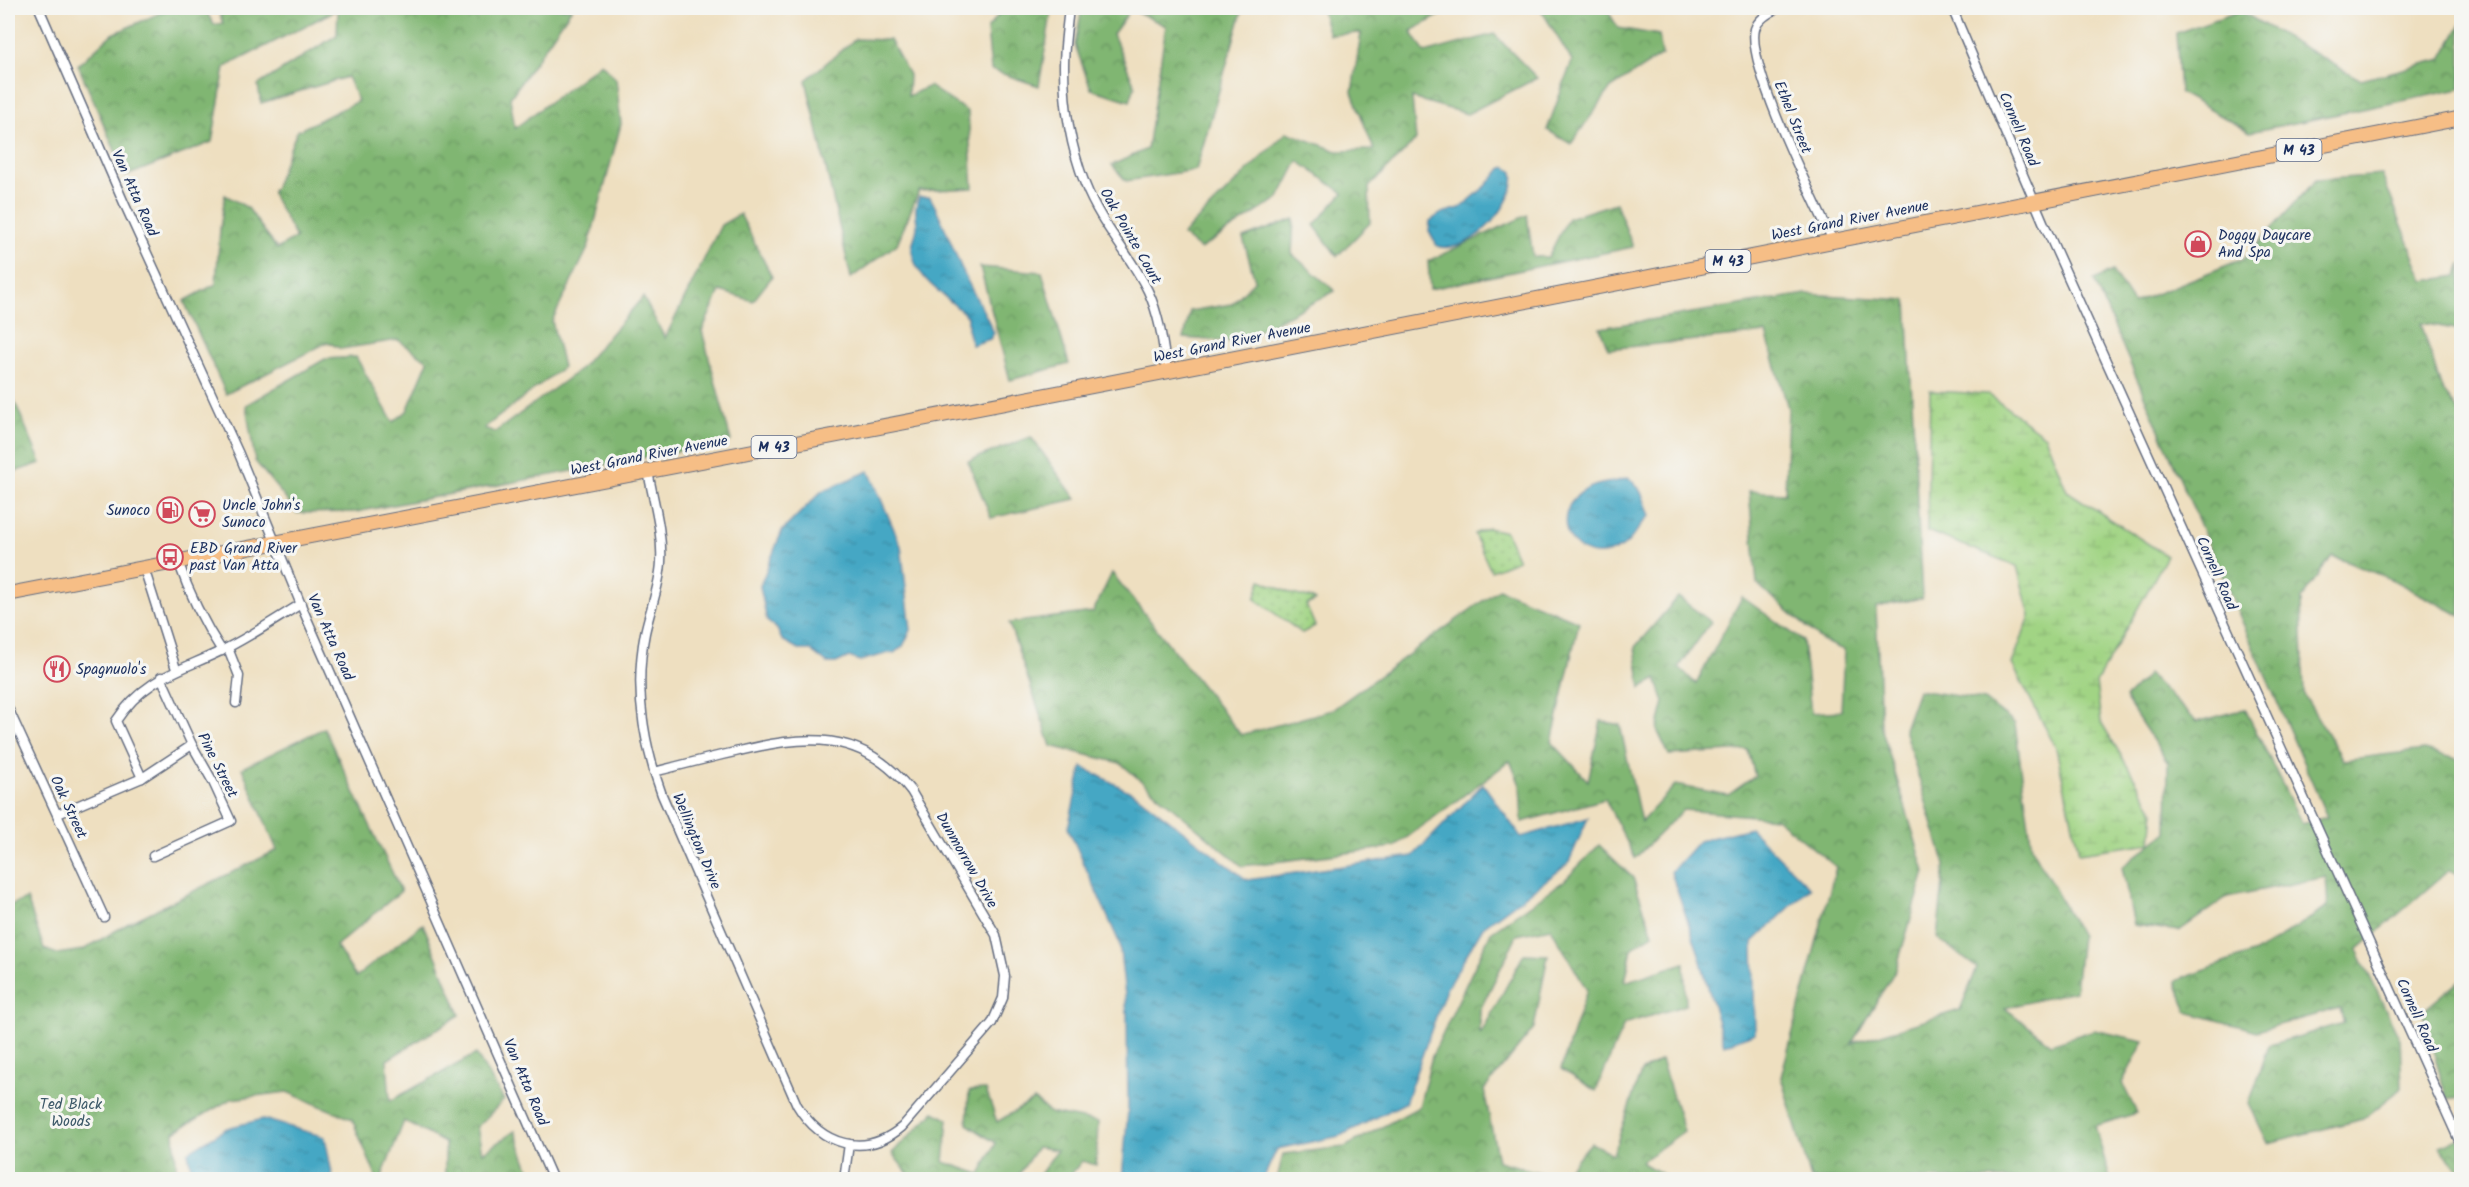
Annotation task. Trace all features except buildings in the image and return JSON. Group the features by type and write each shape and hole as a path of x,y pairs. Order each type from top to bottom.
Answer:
{"main road":[{"name":"West Grand River Avenue","path":"8,594 2462,118"}],"street":[{"name":"Van Atta Road","path":"39,8 124,203 239,454 301,604 554,1179"},
{"name":"Oak Pointe Court","path":"1069,8 1064,66 1066,106 1073,145 1086,185 1108,229 1140,276 1152,300 1161,330 1167,371"},
{"name":"Ethel Street","path":"1778,8 1761,19 1756,26 1754,33 1756,54 1773,108 1833,241"},
{"name":"Cornell Road","path":"1952,8 2035,201 2462,1146"},
{"name":"Wellington Drive","path":"648,471 662,553 658,584 645,631 641,676 642,714 654,772 797,1105 820,1133 849,1144"},
{"path":"178,561 189,594 206,627 225,649 239,676 236,703"},
{"path":"144,568 176,669"},
{"path":"142,778 116,721 138,693 176,669 225,649 301,604"},
{"name":"Pine Street","path":"153,856 231,821 192,745 161,677"},
{"name":"Oak Street","path":"8,708 104,917"},
{"name":"Dunmorrow Drive","path":"654,772 781,741 815,738 868,754 885,764 911,791 996,935 1005,964 1005,976 1002,998 992,1023 902,1127 878,1141 849,1144"},
{"path":"57,814 142,778 192,745"},
{"path":"844,1179 849,1144"}],"green space":[{"path":"171,8 204,8 214,25 223,23 217,8 572,8 510,98 515,128 601,63 616,79 621,124 588,248 552,321 563,367 484,428 495,432 578,371 643,297 665,338 721,225 740,214 772,277 753,301 720,291 702,331 731,441 356,512 297,513 255,461 246,405 325,359 356,357 393,422 407,411 428,361 398,340 341,349 328,342 226,394 184,301 216,284 225,195 248,208 277,249 296,238 272,194 297,131 358,101 347,77 261,103 258,85 337,35 338,9 225,67 212,142 126,176 78,65 111,35"},
{"path":"1004,8 1052,8 1039,86 991,70 987,29"},
{"path":"1082,8 1243,8 1196,170 1126,181 1112,165 1147,149 1166,26 1131,9 1113,34 1135,86 1130,101 1091,89 1075,45"},
{"path":"1321,8 1453,8 1411,31 1425,53 1494,34 1537,78 1467,114 1412,98 1416,140 1369,187 1370,223 1337,256 1314,225 1343,193 1298,161 1279,198 1200,249 1182,235 1287,132 1337,151 1374,150 1352,92 1361,33 1329,35"},
{"path":"1540,8 1606,8 1618,28 1659,35 1662,55 1611,88 1571,144 1547,130 1572,61"},
{"path":"2240,11 2361,80 2442,59 2461,24 2461,89 2250,132 2180,93 2176,33"},
{"path":"855,39 890,40 909,75 908,96 929,86 968,112 973,188 919,191 897,244 851,278 806,80"},
{"path":"2382,175 2424,281 2457,276 2461,263 2461,330 2421,323 2442,390 2461,414 2461,616 2393,580 2332,556 2301,599 2304,695 2343,760 2424,750 2461,760 2461,875 2449,870 2357,950 2400,1039 2402,1088 2363,1119 2268,1143 2249,1104 2269,1045 2344,1023 2340,1008 2257,1031 2187,1012 2176,981 2260,950 2328,907 2326,877 2227,897 2179,931 2134,925 2122,867 2167,832 2168,763 2125,698 2148,674 2197,722 2245,709 2302,824 2327,817 2094,280 2112,271 2133,303 2245,258 2316,180"},
{"path":"1616,203 1633,247 1430,289 1428,261 1527,215 1533,257 1548,257 1568,218"},
{"path":"1294,219 1292,254 1335,291 1237,342 1184,338 1190,311 1232,304 1255,280 1243,238"},
{"path":"980,267 1042,272 1069,364 1010,380"},
{"path":"1806,294 1907,300 1922,598 1876,607 1881,727 1925,872 1896,969 1852,1043 1960,1010 1977,968 1937,938 1945,865 1904,729 1918,690 1984,700 2015,724 2032,848 2081,936 2075,991 2005,1008 2051,1044 2094,1030 2144,1041 2122,1083 2137,1113 2095,1126 2110,1179 1811,1179 1781,1077 1836,867 1776,818 1683,810 1635,858 1605,799 1522,822 1520,785 1510,761 1394,847 1242,866 1120,763 1051,746 1009,623 1093,612 1112,573 1241,735 1332,710 1499,589 1579,622 1552,742 1588,781 1601,721 1620,725 1641,822 1675,785 1728,795 1755,776 1748,750 1669,755 1657,730 1664,702 1656,679 1641,688 1635,647 1678,597 1711,622 1679,667 1696,684 1742,597 1803,641 1811,713 1841,711 1844,650 1824,642 1757,584 1749,491 1785,493 1788,408 1766,333 1608,349 1600,328"},
{"path":"8,386 41,463 8,474"},
{"path":"1930,391 1988,394 2045,436 2067,491 2167,556 2096,683 2101,722 2154,811 2151,843 2079,853 2056,748 2012,664 2030,616 2017,566 1927,531"},
{"path":"1031,437 1076,499 991,518 968,461"},
{"path":"1488,528 1506,532 1518,560 1491,571 1474,534"},
{"path":"1261,580 1292,594 1313,599 1315,601 1306,605 1315,626 1302,633 1255,599"},
{"name":"Ted Black Woods","path":"324,728 401,891 336,946 356,977 423,924 460,1015 387,1060 390,1101 476,1054 504,1100 477,1127 482,1153 515,1131 533,1179 445,1179 445,1143 404,1121 381,1179 377,1179 352,1119 287,1092 231,1099 174,1132 177,1179 8,1179 8,906 27,899 44,949 57,954 83,950 129,923 277,850 242,768"},
{"path":"1599,845 1633,878 1653,934 1632,948 1625,982 1684,963 1686,1005 1624,1024 1596,1091 1561,1069 1587,990 1551,928 1517,935 1480,1010 1480,1035 1524,954 1548,955 1534,1028 1484,1090 1498,1161 1560,1178 1591,1143 1613,1154 1641,1072 1661,1060 1684,1131 1641,1162 1670,1179 1277,1179 1283,1154 1345,1147 1419,1107 1432,1056 1491,932 1564,881"},
{"path":"2461,979 2461,1098 2447,1099 2422,1012"},
{"path":"986,1090 997,1122 1034,1100 1050,1113 1098,1122 1096,1165 1082,1161 1067,1179 1037,1179 1057,1150 1037,1147 1016,1179 912,1179 892,1153 934,1112 948,1119 944,1162 980,1174 996,1143 967,1124 969,1091"},
{"path":"2461,1138 2461,1172 2439,1146"}],"water":[{"path":"1506,167 1513,172 1513,185 1500,212 1489,225 1477,236 1463,243 1450,247 1437,246 1429,231 1430,221 1442,213 1460,208 1486,186 1501,169"},
{"path":"919,197 930,197 945,227 966,278 994,333 990,339 972,345 968,333 968,317 926,280 915,262 912,248 917,227 916,208"},
{"path":"869,471 901,546 911,630 903,646 894,653 860,661 849,657 836,663 827,663 810,650 800,650 782,640 777,629 767,621 760,586 782,531 822,491"},
{"path":"1628,478 1639,489 1650,516 1622,547 1605,554 1590,553 1578,547 1570,538 1566,525 1567,512 1574,500 1587,489"},
{"path":"1082,767 1138,796 1247,880 1413,856 1483,784 1521,837 1588,818 1568,864 1483,927 1446,989 1405,1103 1340,1136 1277,1149 1263,1179 1122,1179 1128,1110 1127,1013 1119,942 1068,828"},
{"path":"1750,828 1810,888 1753,942 1755,1033 1724,1045 1699,954 1671,872 1699,841"},
{"path":"263,1119 325,1137 333,1179 193,1179 188,1152 227,1128"}],"place":[{"name":"Doggy Daycare And Spa","path":"2198,244"},
{"name":"Sunoco","path":"170,510"},
{"name":"Uncle John's Sunoco","path":"202,514"},
{"name":"EBD Grand River past Van Atta","path":"170,557"},
{"name":"Spagnuolo's","path":"57,669"}]}
